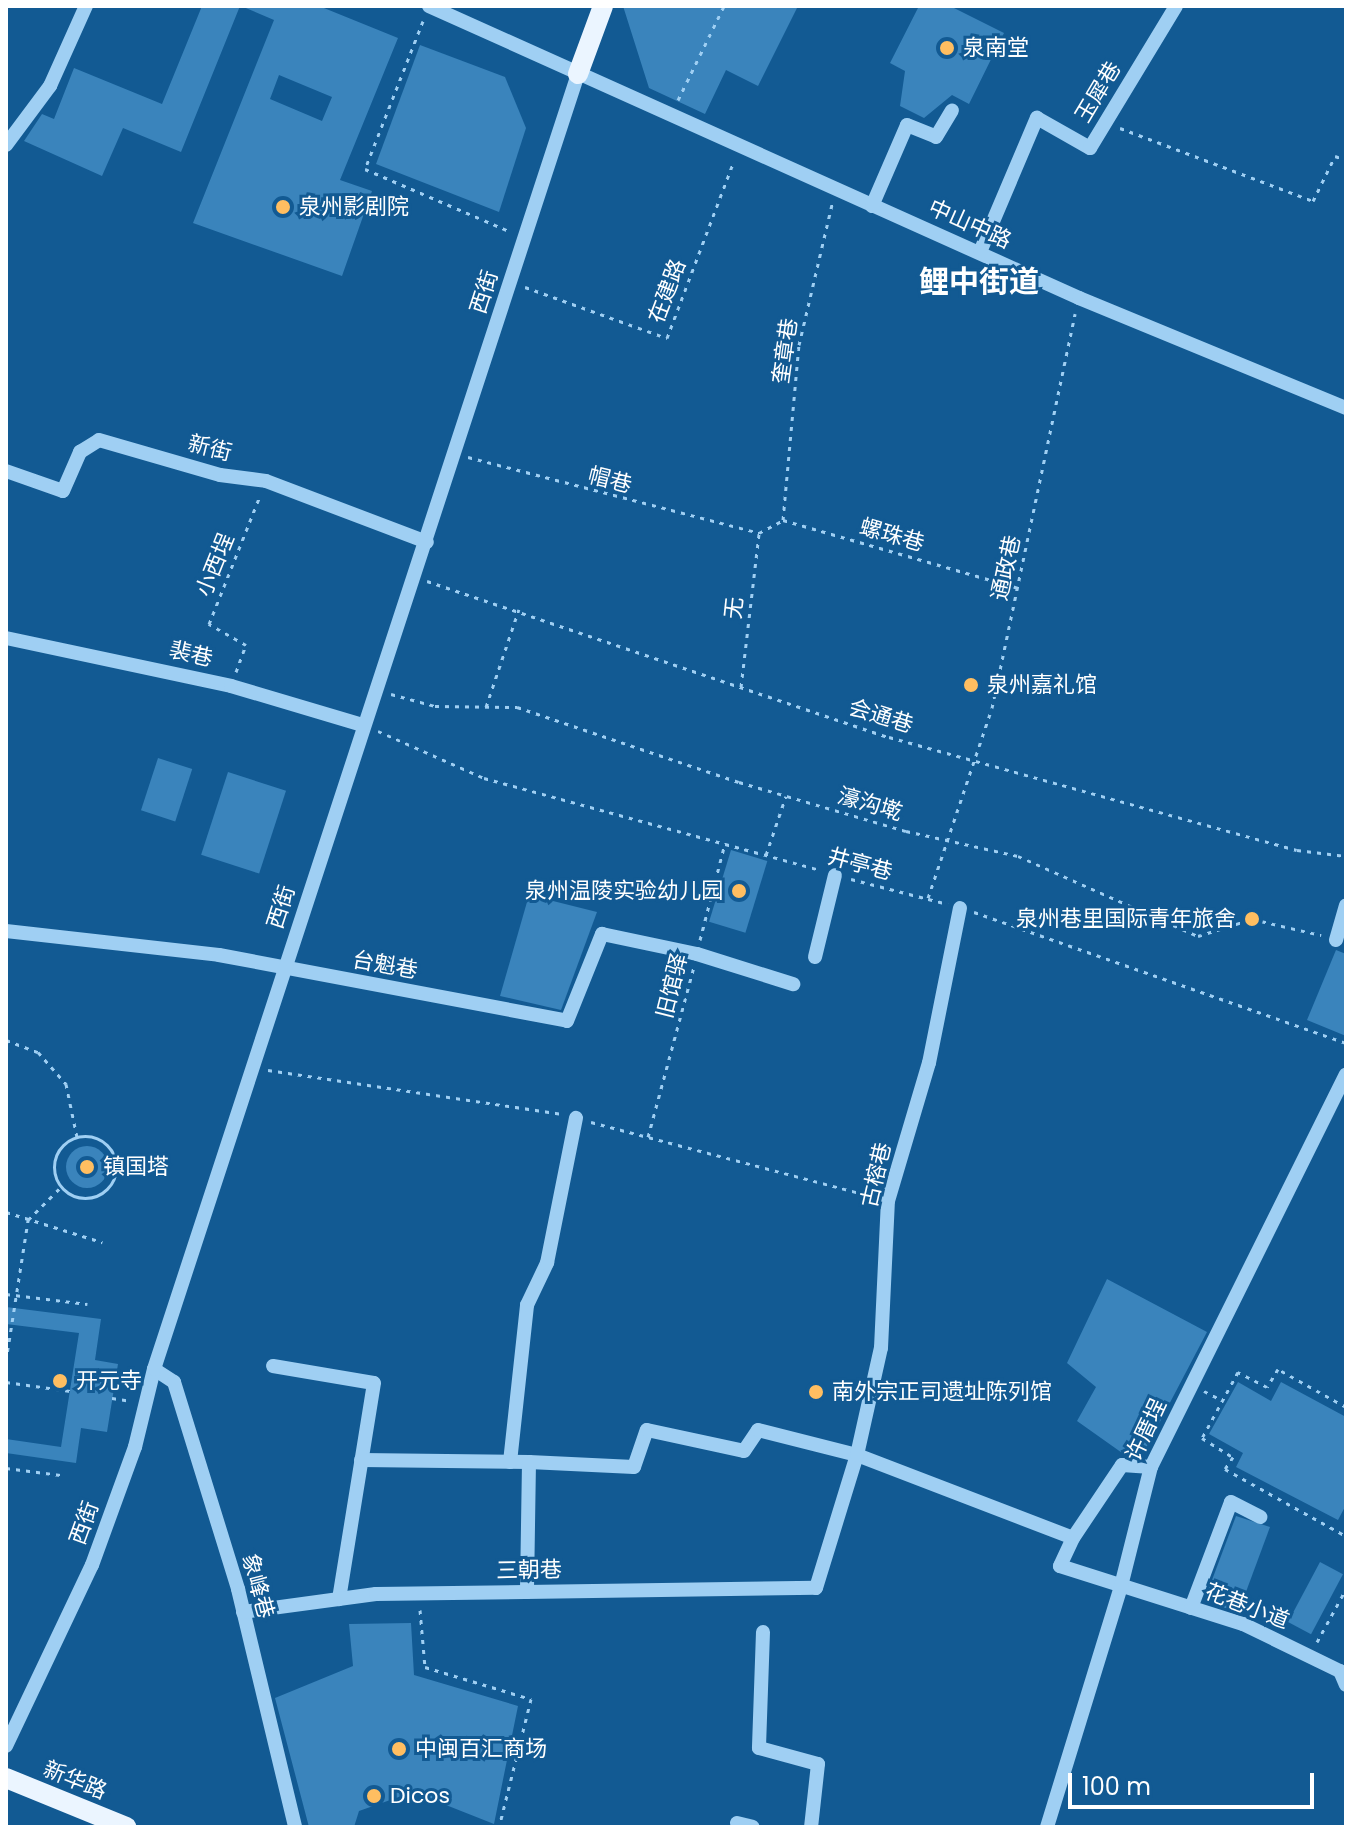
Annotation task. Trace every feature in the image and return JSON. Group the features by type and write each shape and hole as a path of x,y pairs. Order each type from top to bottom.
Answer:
{"main road":[{"path":"578,74 603,6"},
{"name":"新华路","path":"6,1778 126,1827"}],"street":[{"path":"6,145 50,86 86,6"},
{"name":"中山中路","path":"429,6 1079,298 1346,408"},
{"name":"玉犀巷","path":"980,252 1037,118 1090,148 1176,6"},
{"name":"西街","path":"6,1746 92,1565 135,1447 154,1369 363,725 416,577 578,74"},
{"path":"872,206 907,125 936,137 952,110"},
{"name":"新街","path":"6,471 63,491 80,452 99,440 220,475 266,481 427,542"},
{"name":"裴巷","path":"6,638 231,686 363,725"},
{"path":"815,957 835,875"},
{"path":"1336,940 1346,905"},
{"name":"古榕巷","path":"816,1588 857,1455 881,1348 888,1201 929,1063 960,908"},
{"name":"台魁巷","path":"6,931 176,948 567,1021 602,934 697,954"},
{"path":"697,954 793,984"},
{"name":"许厝埕","path":"1047,1827 1121,1586 1151,1467 1346,1075"},
{"path":"510,1462 527,1305 547,1263 576,1118"},
{"path":"273,1366 374,1383 339,1599"},
{"name":"象峰巷","path":"154,1369 174,1382 243,1612 295,1827"},
{"path":"361,1460 634,1467 647,1430 744,1451 758,1430 857,1455 1073,1538"},
{"path":"527,1592 529,1462"},
{"path":"1121,1586 1060,1566 1073,1538 1122,1465 1151,1467"},
{"path":"1191,1608 1231,1502 1260,1517"},
{"name":"花巷小道","path":"1121,1586 1243,1624 1340,1671 1346,1685"},
{"name":"三朝巷","path":"243,1612 339,1599 418,1594 816,1588"},
{"path":"763,1632 759,1748 818,1764 811,1827"},
{"path":"737,1823 753,1827"}],"path":[{"path":"429,6 365,169 524,237"},
{"path":"672,115 724,6"},
{"path":"1105,122 1313,201 1335,156 1346,160"},
{"name":"在建路","path":"510,282 667,338 739,146"},
{"name":"奎章巷","path":"783,520 799,345 835,190"},
{"name":"通政巷","path":"928,898 975,759 1019,588 1079,298"},
{"name":"帽巷","path":"456,454 759,533"},
{"name":"小西埕","path":"231,686 246,645 209,624 266,481"},
{"path":"759,533 783,520"},
{"name":"螺珠巷","path":"783,520 1019,588"},
{"name":"无","path":"741,687 759,533"},
{"name":"会通巷","path":"416,577 519,609 741,687 975,759 1297,850 1346,856"},
{"path":"486,707 519,609"},
{"name":"濠沟墘","path":"376,690 435,706 517,707 786,796 949,841 1018,856 1198,936 1252,919 1336,940"},
{"name":"井亭巷","path":"363,725 484,778 1013,922 1346,1043"},
{"path":"766,855 786,796"},
{"name":"旧馆驿","path":"648,1137 725,843"},
{"path":"6,1040 38,1052 66,1084 77,1137"},
{"path":"77,1137 105,1143 116,1170 99,1195 79,1197 62,1187 56,1158 77,1137"},
{"path":"6,1361 13,1295 28,1220 62,1187"},
{"path":"6,1212 102,1242"},
{"path":"6,1294 87,1304"},
{"path":"1346,1407 1278,1369 1267,1387 1238,1372 1202,1438 1233,1457 1225,1469 1346,1536"},
{"path":"6,1382 70,1391"},
{"path":"6,1468 61,1475"},
{"path":"1310,1656 1346,1589"},
{"path":"418,1594 425,1667 531,1699 499,1827"}],"building":[{"path":"202,6 240,6 181,152 123,128 102,176 24,141 42,114 54,119 74,68 162,104"},
{"path":"241,6 319,6 398,38 340,180 372,191 342,276 193,223 274,20","holes":["279,75 332,97 322,121 270,99"]},
{"path":"623,6 798,6 758,86 726,70 705,114 649,88"},
{"name":"泉南堂","path":"919,6 950,6 1004,33 969,104 952,95 924,118 900,106 905,71 890,63"},
{"path":"420,45 505,77 526,128 499,212 376,164"},
{"path":"158,758 192,769 175,821 141,810"},
{"path":"228,772 286,791 259,874 201,855"},
{"name":"泉州温陵实验幼儿园","path":"731,850 767,861 745,933 709,922"},
{"path":"529,895 597,912 561,1010 500,996"},
{"path":"1336,950 1346,954 1346,1036 1307,1020"},
{"name":"镇国塔","path":"87,1146 102,1152 108,1167 102,1182 87,1188 72,1182 66,1167 72,1152"},
{"path":"1107,1279 1207,1332 1142,1456 1125,1455 1077,1421 1096,1387 1067,1363"},
{"path":"6,1307 101,1319 95,1360 118,1364 107,1432 81,1428 76,1463 6,1453 6,1439 61,1447 79,1333 6,1324"},
{"path":"1238,1382 1271,1401 1281,1382 1346,1417 1346,1505 1338,1520 1236,1467 1243,1453 1209,1434"},
{"path":"1236,1516 1270,1527 1240,1608 1225,1608 1206,1596"},
{"path":"1320,1562 1343,1574 1311,1634 1288,1622"},
{"name":"中闽百汇商场","path":"411,1623 414,1675 518,1706 494,1824 413,1792 359,1811 354,1827 309,1827 275,1698 353,1666 349,1624"}],"place":[{"name":"泉南堂","path":"947,48"},
{"name":"泉州影剧院","path":"283,207"},
{"name":"泉州嘉礼馆","path":"971,685"},
{"name":"泉州温陵实验幼儿园","path":"739,891"},
{"name":"泉州巷里国际青年旅舍","path":"1252,919"},
{"name":"镇国塔","path":"87,1167"},
{"name":"开元寺","path":"60,1381"},
{"name":"南外宗正司遗址陈列馆","path":"816,1392"},
{"name":"中闽百汇商场","path":"399,1749"},
{"name":"Dicos","path":"374,1796"}],"district":[{"name":"鲤中街道","path":"979,282"}]}
